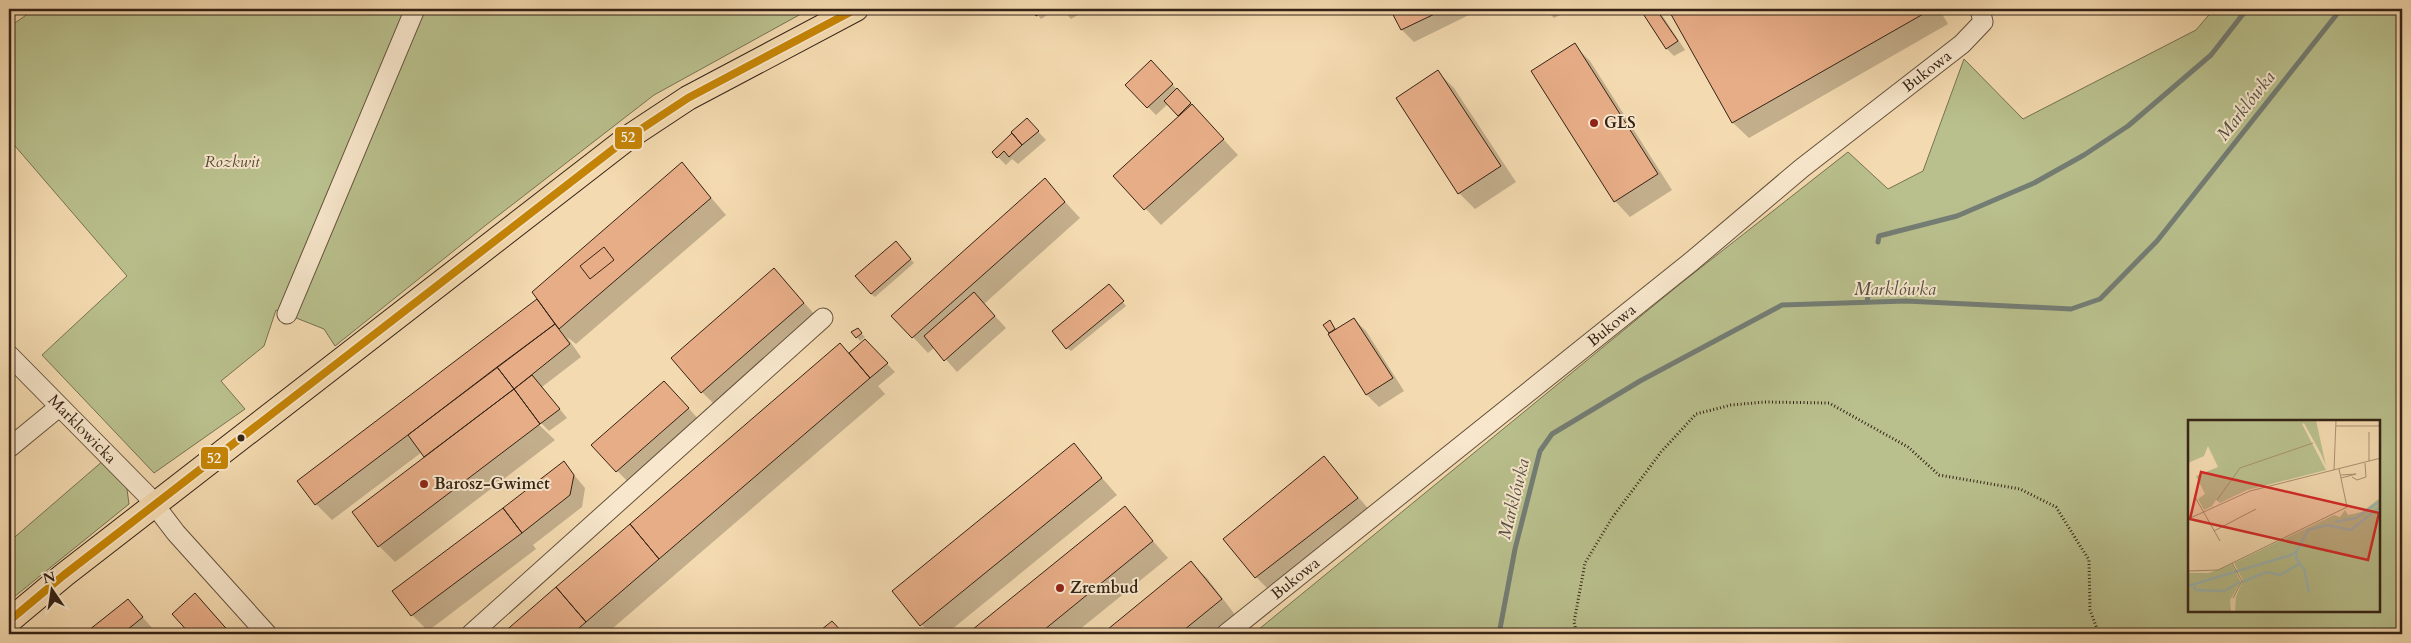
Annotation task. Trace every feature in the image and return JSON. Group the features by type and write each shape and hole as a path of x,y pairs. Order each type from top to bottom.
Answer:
{"main road":[{"path":"9,621 154,504 628,137 688,98 856,9"}],"lane":[{"path":"287,314 415,9"},
{"name":"Bukowa","path":"1226,634 1692,261 1802,168 1962,44 1983,22 1980,9"},
{"path":"471,634 823,318"},
{"name":"Marklowicka","path":"9,355 154,504 176,533 267,634"},
{"path":"9,448 59,407"}],"path":[{"path":"1576,634 1574,622 1585,563 1612,518 1661,452 1696,414 1731,405 1765,402 1829,404 1908,447 1939,475 2020,489 2056,507 2089,560 2090,610 2099,634"}],"green space":[{"name":"Rozkwit","path":"35,9 810,9 654,95 486,225 335,346 324,329 276,310 264,346 221,381 245,409 154,473 42,355 127,276 9,139 9,27"},
{"path":"2214,9 2402,9 2402,634 1253,634 1680,284 1848,152 1888,189 1923,171 1964,59 2023,119 2196,30"},
{"path":"104,460 126,482 129,504 9,601 9,542"}],"building":[{"path":"1032,9 1048,9 1036,16"},
{"path":"1390,9 1445,9 1401,30"},
{"path":"1640,9 1656,9 1678,41 1666,49"},
{"path":"1668,9 1932,9 1732,123"},
{"name":"GLS","path":"1575,43 1658,174 1614,202 1531,71"},
{"path":"1151,60 1173,84 1147,108 1125,85"},
{"path":"1438,70 1501,166 1458,194 1396,98"},
{"path":"1177,88 1191,103 1178,116 1164,101"},
{"path":"1192,104 1224,139 1144,210 1113,176"},
{"path":"1027,118 1039,131 1022,145 1011,132"},
{"path":"1012,133 1022,145 1009,157 1004,151 997,158 992,152"},
{"path":"682,162 711,198 559,329 532,292"},
{"path":"1045,178 1065,202 912,338 891,316"},
{"path":"896,241 911,259 871,294 855,276"},
{"path":"604,247 614,260 590,279 580,266"},
{"path":"774,268 804,303 701,393 671,358"},
{"path":"1109,284 1124,301 1066,349 1052,331"},
{"path":"974,292 995,316 944,361 924,336"},
{"path":"537,299 555,324 315,505 297,481"},
{"path":"1354,318 1393,378 1366,395 1328,334"},
{"path":"1330,320 1335,329 1329,333 1323,325"},
{"path":"555,324 570,344 514,389 497,367"},
{"path":"858,328 862,333 856,338 851,332"},
{"path":"865,339 888,363 870,378 849,353"},
{"path":"840,343 870,378 659,559 630,524"},
{"path":"497,367 514,389 424,457 408,435"},
{"path":"532,375 560,409 540,424 514,389"},
{"path":"664,381 689,408 616,472 591,445"},
{"name":"Barosz-Gwimet","path":"514,389 540,424 378,547 352,512"},
{"path":"1074,443 1102,478 920,626 892,591"},
{"path":"1324,456 1358,498 1255,578 1223,539"},
{"path":"564,461 574,475 570,495 522,533 503,508"},
{"name":"Zrembud","path":"1125,506 1153,541 1039,634 967,634"},
{"path":"503,508 522,533 411,616 392,591"},
{"path":"630,524 659,559 586,622 556,587"},
{"path":"1191,561 1222,599 1179,634 1102,634"},
{"path":"556,587 586,622 572,634 502,634"},
{"path":"195,593 231,634 190,634 172,614"},
{"path":"128,599 143,617 122,634 84,634"},
{"path":"832,621 844,634 816,634"}],"waterway":[{"path":"1878,242 1879,236 1957,216 2034,183 2084,155 2128,126 2211,55 2247,9"},
{"name":"Marklówka","path":"1499,634 1515,549 1540,451 1552,434 1640,381 1782,305 1906,301 2071,309 2100,299 2157,241 2341,9"},
{"path":"1867,302 1870,283"}],"transit line":[{"name":"52","path":"9,621 64,575 629,137 688,98 856,9"}],"place":[{"name":"GLS","path":"1594,123"},
{"name":"Barosz-Gwimet","path":"424,484"},
{"name":"Zrembud","path":"1060,588"}]}
